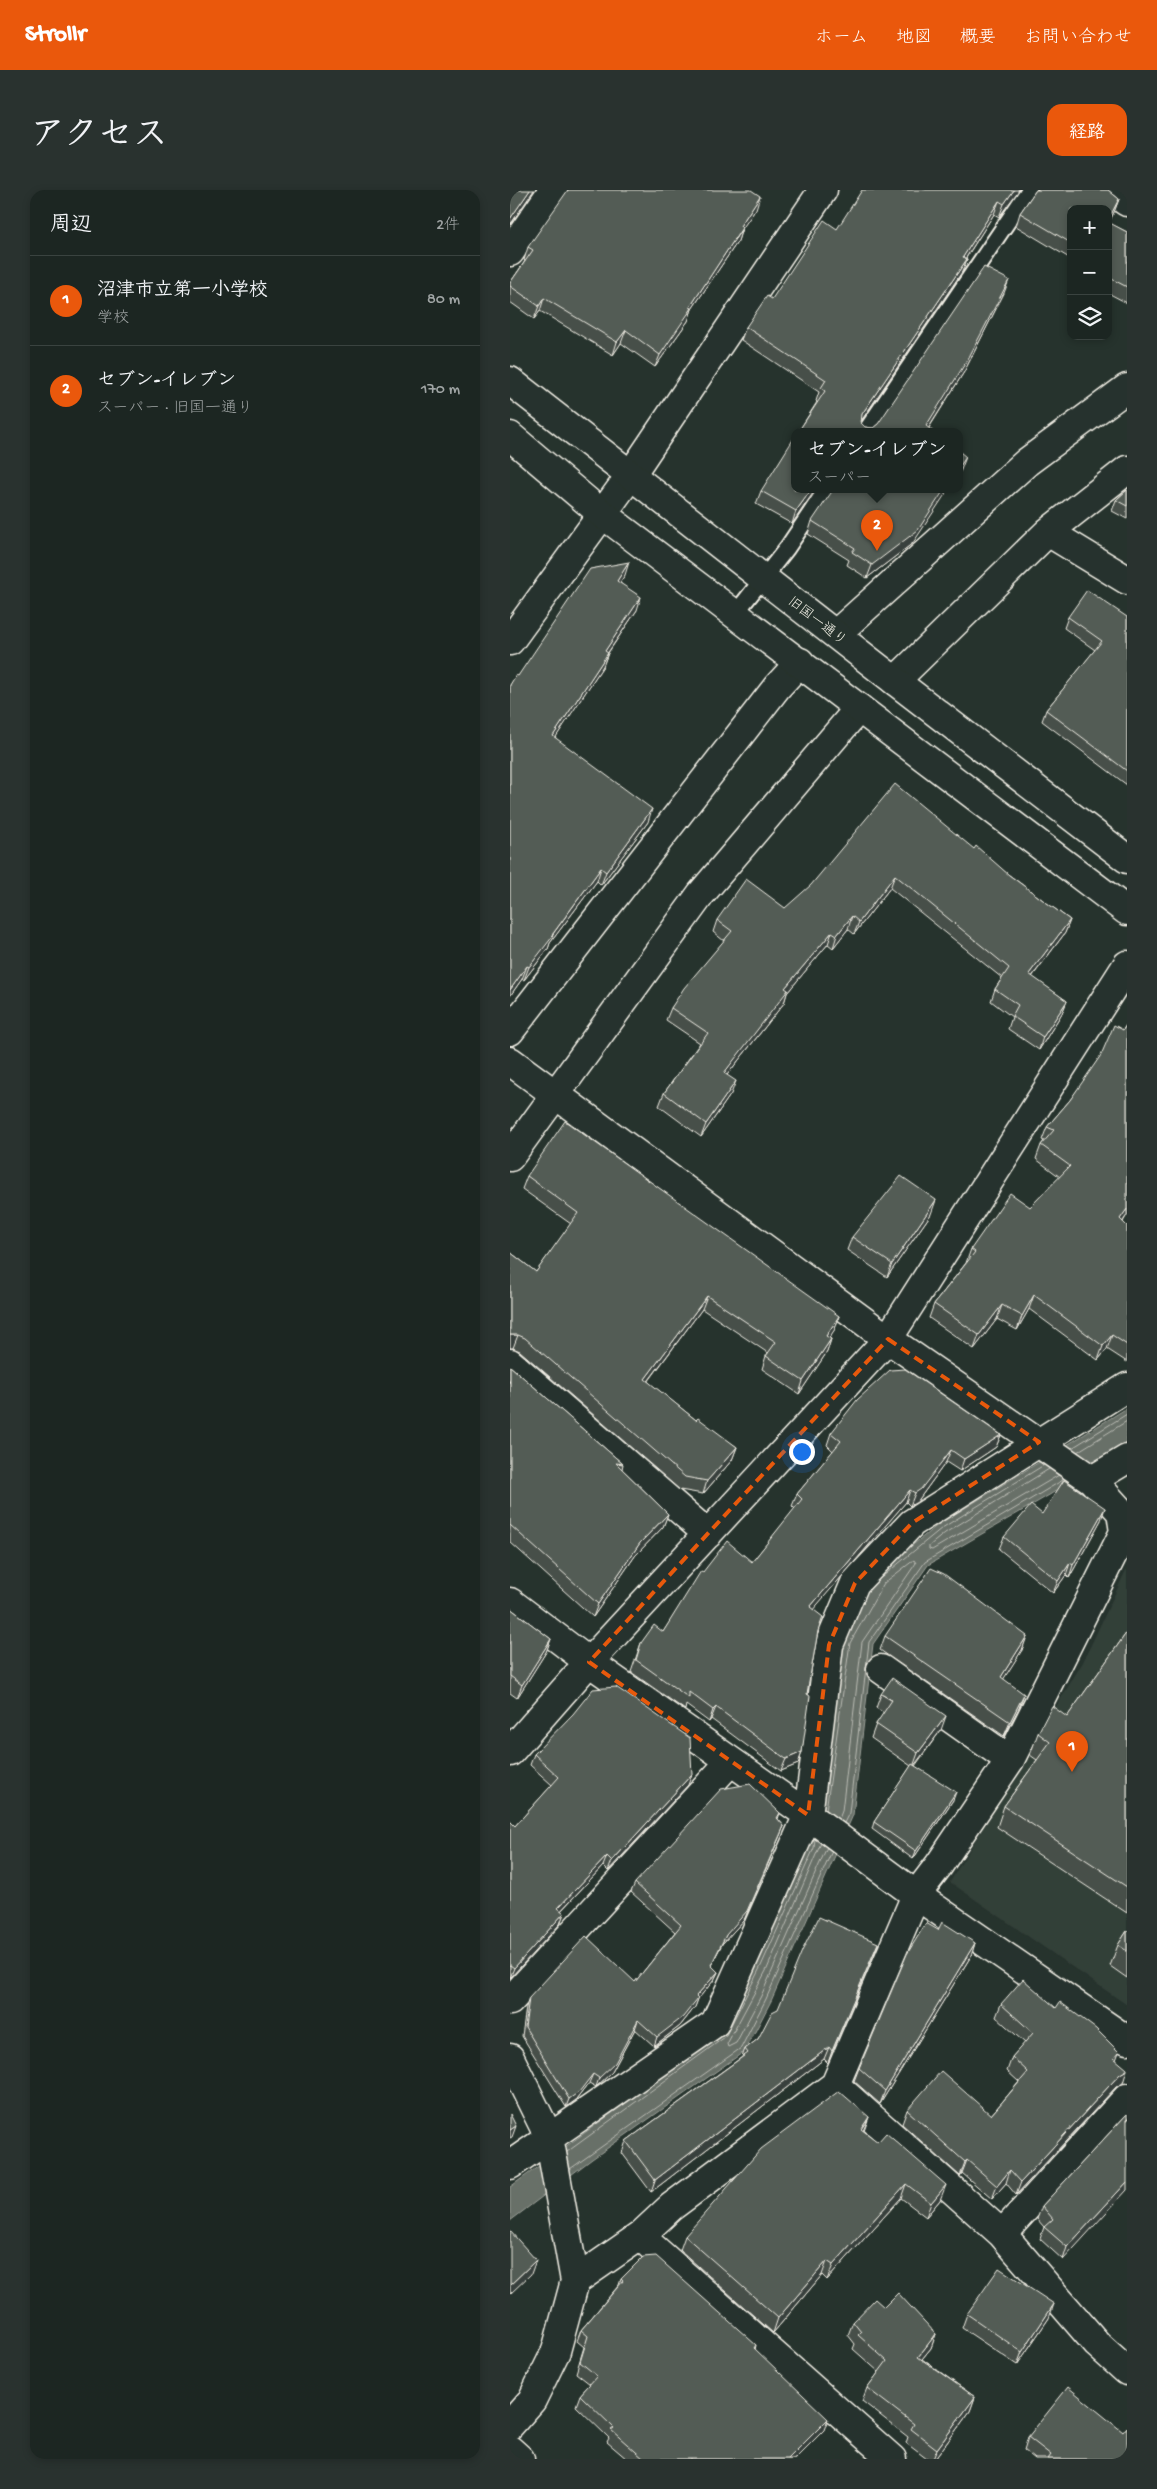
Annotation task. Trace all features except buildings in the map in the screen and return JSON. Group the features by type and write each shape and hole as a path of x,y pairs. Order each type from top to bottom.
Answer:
{"street":[{"path":"510,252 553,190"},
{"path":"510,641 601,513 630,476 823,190"},
{"path":"1110,190 1127,202"},
{"name":"旧国一通り","path":"510,381 630,476 1127,859"},
{"path":"836,634 1027,462 1127,388"},
{"path":"510,436 601,513 1127,910"},
{"path":"895,681 1048,532 1127,470"},
{"path":"1048,532 1127,580"},
{"path":"510,1031 771,695 800,662"},
{"path":"510,1157 701,894 859,708"},
{"path":"510,1752 589,1662 888,1339 1127,965"},
{"path":"510,1061 888,1339 1092,1480 1121,1512 1124,1532 1010,1760 939,1865 916,1895 835,2085 671,2207 640,2236 575,2281"},
{"path":"510,1363 708,1534"},
{"path":"510,2165 715,2023 808,1815 829,1645 855,1583 912,1522 1127,1387"},
{"path":"1092,1480 1127,1459"},
{"path":"510,1602 589,1662 808,1815 916,1895 1127,2040"},
{"path":"881,1669 1010,1760"},
{"path":"510,2001 730,1762"},
{"path":"510,2058 549,2137 575,2281 556,2351 532,2400 510,2425"},
{"path":"835,2085 1002,2234 1097,2344 1127,2371"},
{"path":"1002,2234 1127,2098"},
{"path":"640,2236 892,2459"},
{"path":"510,2450 520,2459"}],"lane":[{"path":"868,428 1029,190"},
{"path":"735,614 787,548 824,493"}],"highlighted area":[{"path":"888,1339 1039,1442 912,1523 855,1583 829,1645 808,1815 589,1662"}],"shaded area":[{"path":"1127,1568 1127,2005 950,1882 1083,1662"}],"water":[{"path":"1127,1408 1127,1443 1051,1494 928,1565 873,1644 853,1815 771,2001 745,2051 592,2159 510,2221 510,2187 721,2034 757,1964 809,1845 839,1639 875,1575 939,1524"}],"place":[{"name":"セブン-イレブン","path":"877,551"},
{"name":"沼津市立第一小学校","path":"1072,1772"}]}
